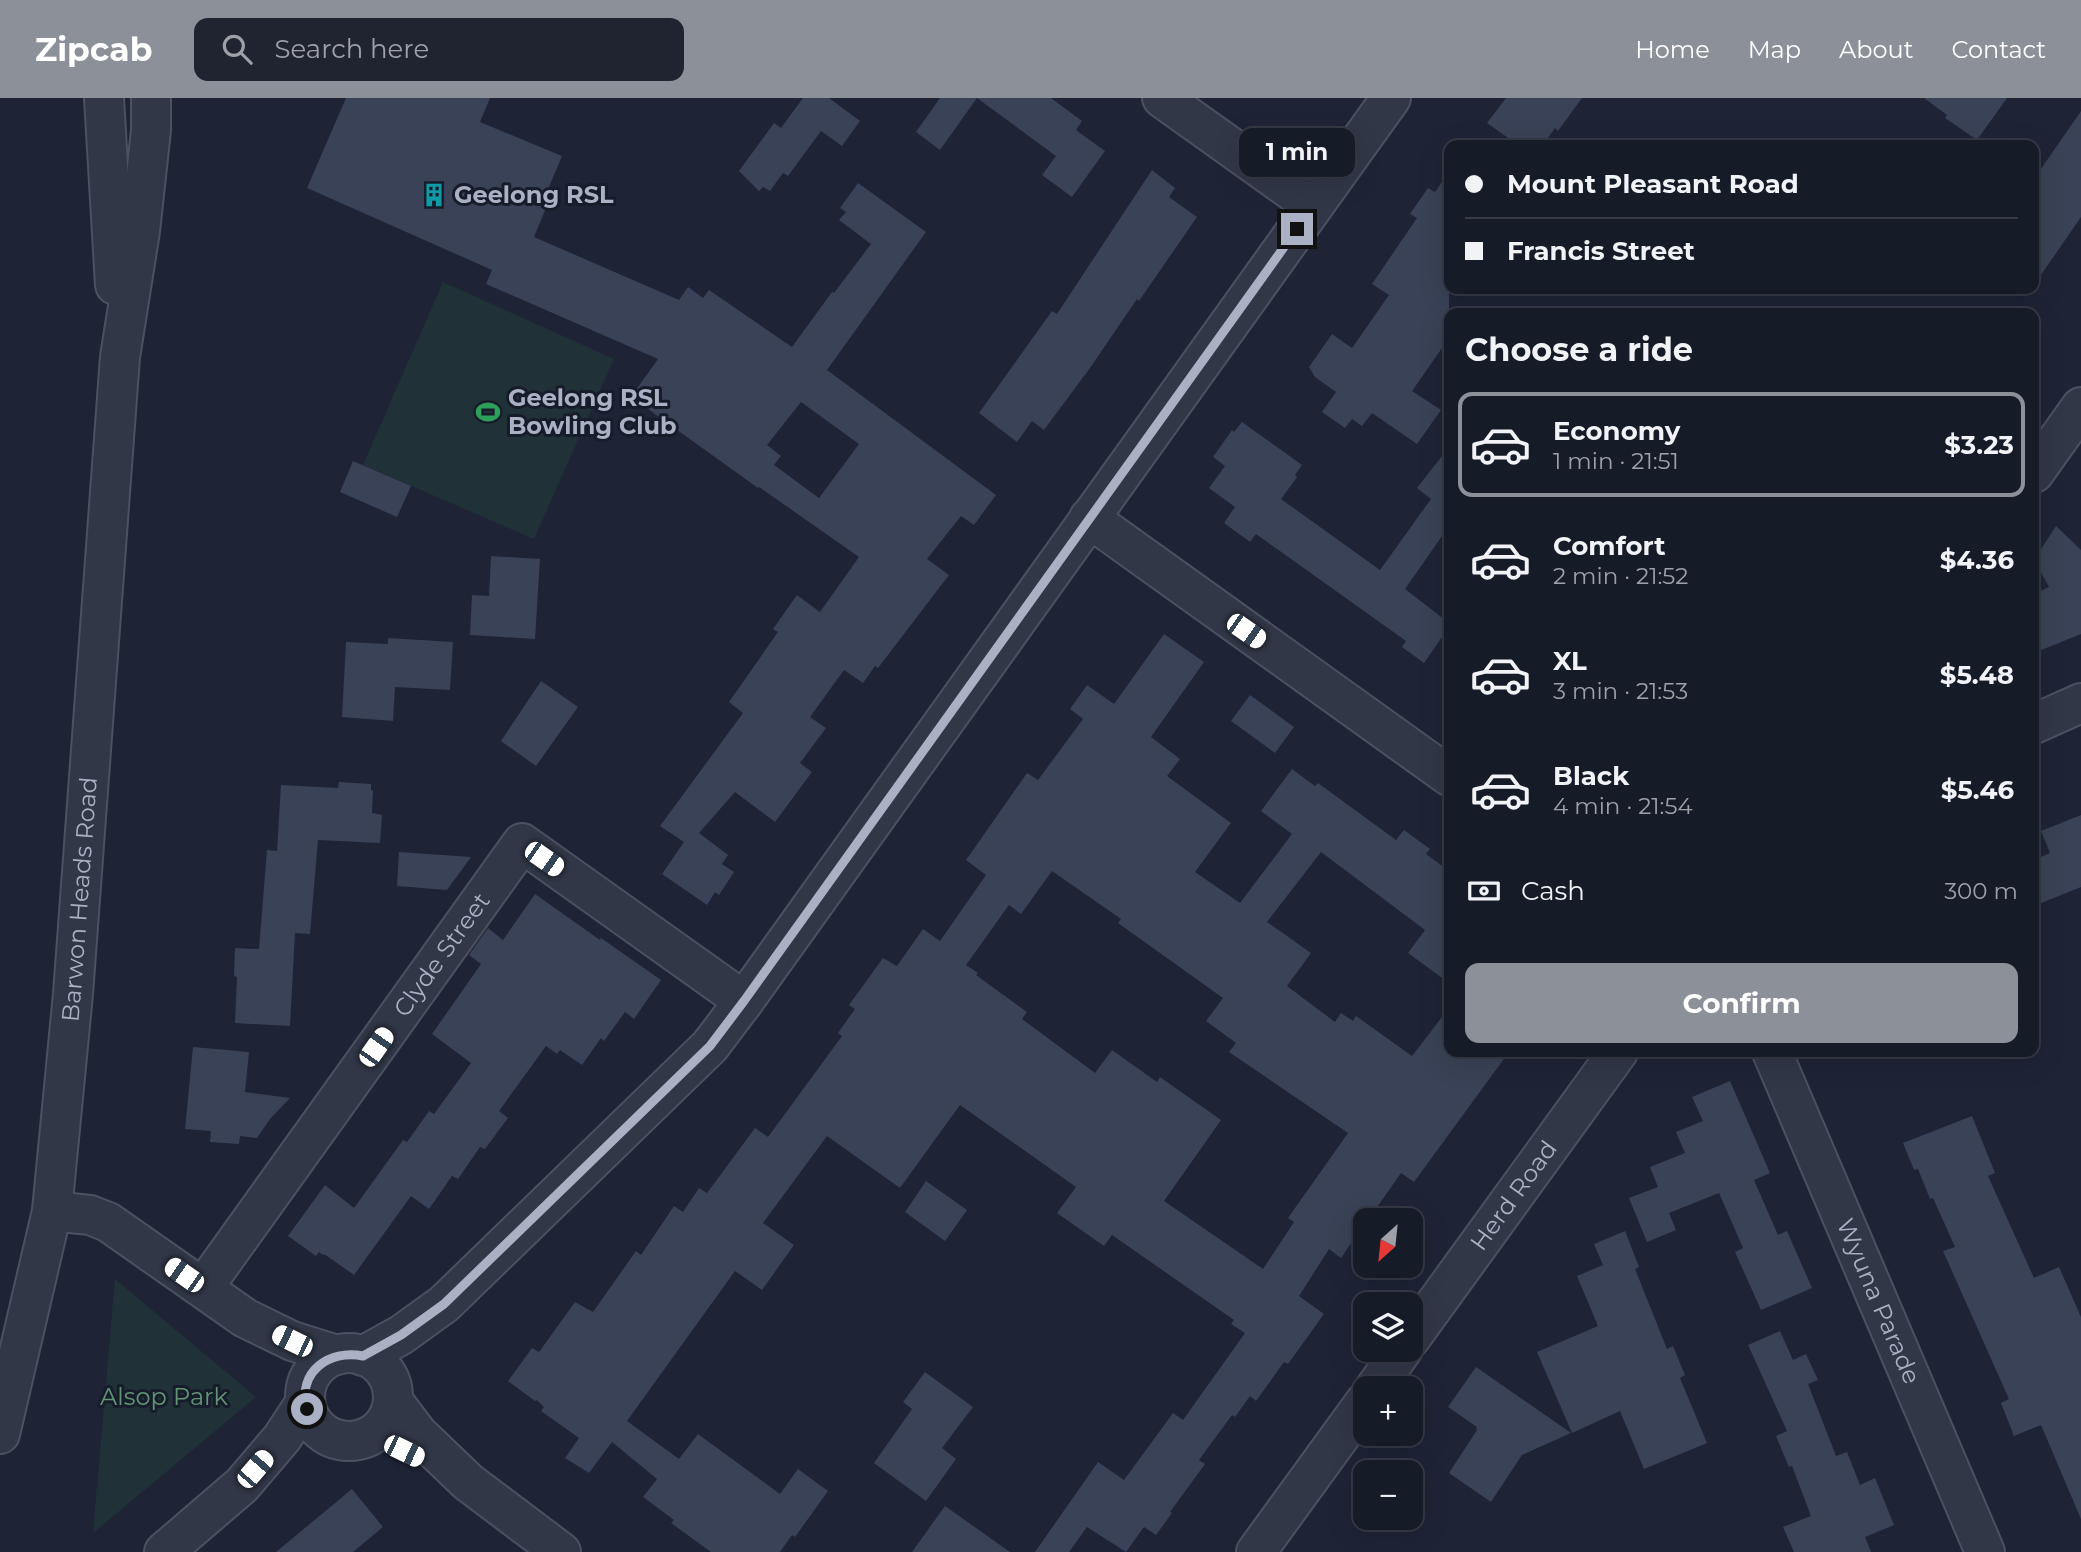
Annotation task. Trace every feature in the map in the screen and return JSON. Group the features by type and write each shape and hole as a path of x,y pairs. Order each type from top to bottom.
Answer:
{"street":[{"name":"Barwon Heads Road","path":"104,98 120,357"},
{"name":"Barwon Heads Road","path":"0,1434 52,1211 73,994 120,357 140,231 150,130 150,98"},
{"path":"1162,98 1313,206"},
{"path":"164,1552 242,1485 282,1438 305,1399 308,1382 315,1369 324,1361 350,1355 401,1335 444,1304 710,1046 1391,98"},
{"path":"2039,466 2081,407"},
{"path":"1089,518 1444,772"},
{"path":"2039,722 2081,703"},
{"name":"Clyde Street","path":"203,1288 522,843 744,1001"},
{"name":"Herd Road","path":"1423,1321 1614,1057"},
{"name":"Wyuna Parade","path":"1774,1057 1985,1552"},
{"path":"52,1211 90,1215 108,1222 245,1318 292,1341 378,1364 387,1375 393,1394 418,1434 468,1482 561,1552"},
{"path":"242,1485 301,1452 373,1434 390,1414 393,1394 413,1347 444,1304"},
{"path":"245,1318 283,1360 305,1399 313,1422 323,1432 404,1451 468,1482"},
{"path":"1256,1552 1353,1419"}],"green space":[{"name":"Geelong RSL Bowling Club","path":"443,282 614,359 534,539 363,465"},
{"name":"Alsop Park","path":"115,1279 256,1397 93,1533"}],"building":[{"path":"346,98 490,98 480,122 562,156 543,201 548,203 534,237 679,300 688,287 703,298 709,290 792,347 871,244 839,220 846,212 840,208 858,183 926,232 827,370 996,495 974,525 961,516 927,559 949,575 878,668 875,666 863,683 844,670 810,717 826,728 800,763 812,772 775,822 735,792 699,833 728,855 722,864 734,872 719,895 715,892 707,905 662,874 684,842 660,826 743,713 729,702 778,632 773,629 797,595 820,612 859,557 634,399 636,396 633,394 658,359 486,284 492,270 307,188","holes":["801,402 859,444 819,498 774,465 781,456 767,445"]},
{"path":"803,98 829,98 860,121 842,146 821,131 788,176 783,173 770,191 763,187 759,191 739,171 774,123 781,128"},
{"path":"940,98 977,98 940,150 916,132"},
{"path":"977,98 1051,98 1082,121 1076,130 1105,151 1072,197 1042,175 1056,156"},
{"path":"1506,98 1582,98 1558,131 1555,128 1547,140 1511,140 1487,123"},
{"path":"1924,98 2007,98 1977,140 1945,118 1947,115"},
{"path":"2081,111 2081,217 2039,278 2039,172"},
{"path":"1152,170 1175,188 1169,197 1197,217 1044,430 1032,421 1017,442 979,413 1052,311 1057,314"},
{"path":"1444,179 1444,294 1449,294 1449,308 1444,308 1444,345 1412,391 1441,410 1417,444 1372,413 1362,426 1352,419 1345,428 1322,412 1336,392 1315,377 1309,367 1332,334 1352,348 1389,295 1372,284 1417,218 1410,214 1428,188 1435,192"},
{"path":"1242,422 1302,465 1281,499 1380,570 1431,499 1417,488 1444,453 1444,533 1405,589 1444,619 1444,634 1424,663 1402,647 1406,641 1256,534 1250,542 1224,523 1235,507 1209,488 1225,466 1213,457 1232,430 1234,432"},
{"path":"353,461 411,486 397,517 340,492"},
{"path":"2056,526 2081,550 2081,634 2039,651 2039,592 2049,587 2039,569 2039,552"},
{"path":"491,556 540,559 535,639 470,635 472,595 489,596"},
{"path":"1164,634 1204,662 1151,737 1180,759 1167,776 1231,823 1195,872 1240,903 1292,834 1261,811 1292,769 1315,786 1318,783 1396,840 1404,830 1430,849 1426,854 1444,867 1444,979 1408,953 1425,930 1321,852 1267,922 1311,953 1287,986 1335,1022 1341,1013 1353,1021 1356,1016 1412,1056 1444,1014 1444,1057 1505,1057 1414,1182 1401,1173 1376,1208 1353,1208 1353,1240 1341,1258 1329,1249 1299,1296 1324,1314 1288,1364 1284,1362 1256,1401 1250,1396 1235,1417 1232,1415 1199,1460 1205,1464 1156,1535 1144,1527 1126,1552 1087,1527 1069,1552 1035,1552 1098,1462 1124,1480 1173,1413 1183,1420 1245,1333 1231,1324 1234,1320 1112,1235 1104,1246 1057,1213 1076,1187 960,1105 900,1188 827,1136 763,1223 794,1245 762,1290 735,1271 627,1421 679,1459 698,1434 780,1494 798,1469 828,1491 795,1537 792,1535 780,1552 711,1552 671,1523 674,1520 643,1497 657,1479 612,1442 589,1473 565,1458 579,1438 541,1411 544,1407 537,1400 508,1381 532,1348 539,1352 575,1302 593,1312 636,1251 641,1255 674,1206 683,1212 699,1188 707,1193 755,1128 768,1137 842,1036 838,1033 855,1009 849,1005 883,958 897,966 923,929 940,941 986,875 966,860 1027,773 1038,780 1083,719 1070,709 1087,685 1114,704","holes":["1052,871 1121,919 1118,923 1223,998 1206,1021 1236,1043 1229,1052 1348,1133 1288,1218 1294,1222 1263,1269 1164,1201 1221,1120 1160,1077 1157,1082 1112,1050 1095,1073 1022,1019 1027,1012 966,965 1009,905 1021,914"]},
{"path":"388,638 453,642 450,690 395,687 393,721 342,717 346,642 388,644"},
{"path":"541,681 578,707 536,766 501,741"},
{"path":"1250,695 1294,727 1275,753 1231,721"},
{"path":"339,782 371,784 372,813 382,815 380,843 318,840 310,934 295,933 290,1026 235,1023 235,948 259,949 267,850 277,851 281,785 338,788"},
{"path":"2081,815 2081,887 2039,904 2039,858 2050,853 2041,831"},
{"path":"399,852 471,857 447,890 397,886"},
{"path":"535,894 661,980 634,1019 625,1012 604,1041 601,1038 582,1065 560,1050 557,1054 546,1046 499,1111 508,1118 485,1149 480,1147 458,1179 452,1176 429,1209 411,1196 354,1275 324,1254 319,1252 316,1256 288,1236 325,1185 354,1208 403,1140 407,1142 429,1111 434,1114 471,1063 432,1034 481,964 469,955 488,928 503,940"},
{"path":"193,1047 249,1052 245,1092 290,1098 257,1138 240,1136 239,1144 210,1142 211,1131 185,1129"},
{"path":"1730,1081 1770,1173 1754,1180 1778,1235 1787,1231 1812,1288 1761,1310 1735,1252 1743,1248 1719,1193 1669,1213 1676,1230 1647,1242 1629,1198 1658,1187 1650,1167 1685,1153 1676,1132 1703,1121 1692,1097"},
{"path":"1972,1116 1995,1173 1988,1176 2034,1278 2059,1267 2081,1317 2081,1519 2041,1425 2014,1436 2001,1403 2009,1399 1943,1251 1955,1247 1918,1169 1914,1170 1903,1143"},
{"path":"926,1181 967,1210 945,1241 905,1212"},
{"path":"1625,1231 1639,1267 1635,1269 1667,1349 1673,1346 1685,1375 1680,1378 1707,1443 1644,1469 1620,1411 1572,1433 1537,1352 1598,1326 1577,1276 1603,1265 1594,1244"},
{"path":"1780,1331 1793,1360 1806,1354 1818,1380 1808,1384 1836,1456 1847,1452 1860,1485 1875,1478 1894,1525 1865,1537 1871,1552 1794,1552 1783,1527 1811,1516 1792,1466 1789,1467 1776,1436 1787,1431 1748,1345"},
{"path":"1476,1367 1571,1433 1522,1455 1491,1502 1449,1473 1477,1427 1448,1407"},
{"path":"925,1372 973,1407 942,1448 956,1459 926,1501 874,1463 912,1409 903,1402"},
{"path":"352,1489 383,1527 353,1552 276,1552"},
{"path":"945,1506 1010,1552 912,1552"}],"place":[{"name":"Geelong RSL","path":"434,195"},
{"name":"Geelong RSL Bowling Club","path":"488,412"}],"route":[{"path":"307,1409 305,1395 315,1369 337,1355 350,1353 363,1356 401,1335 444,1304 710,1046 1297,229"}]}
